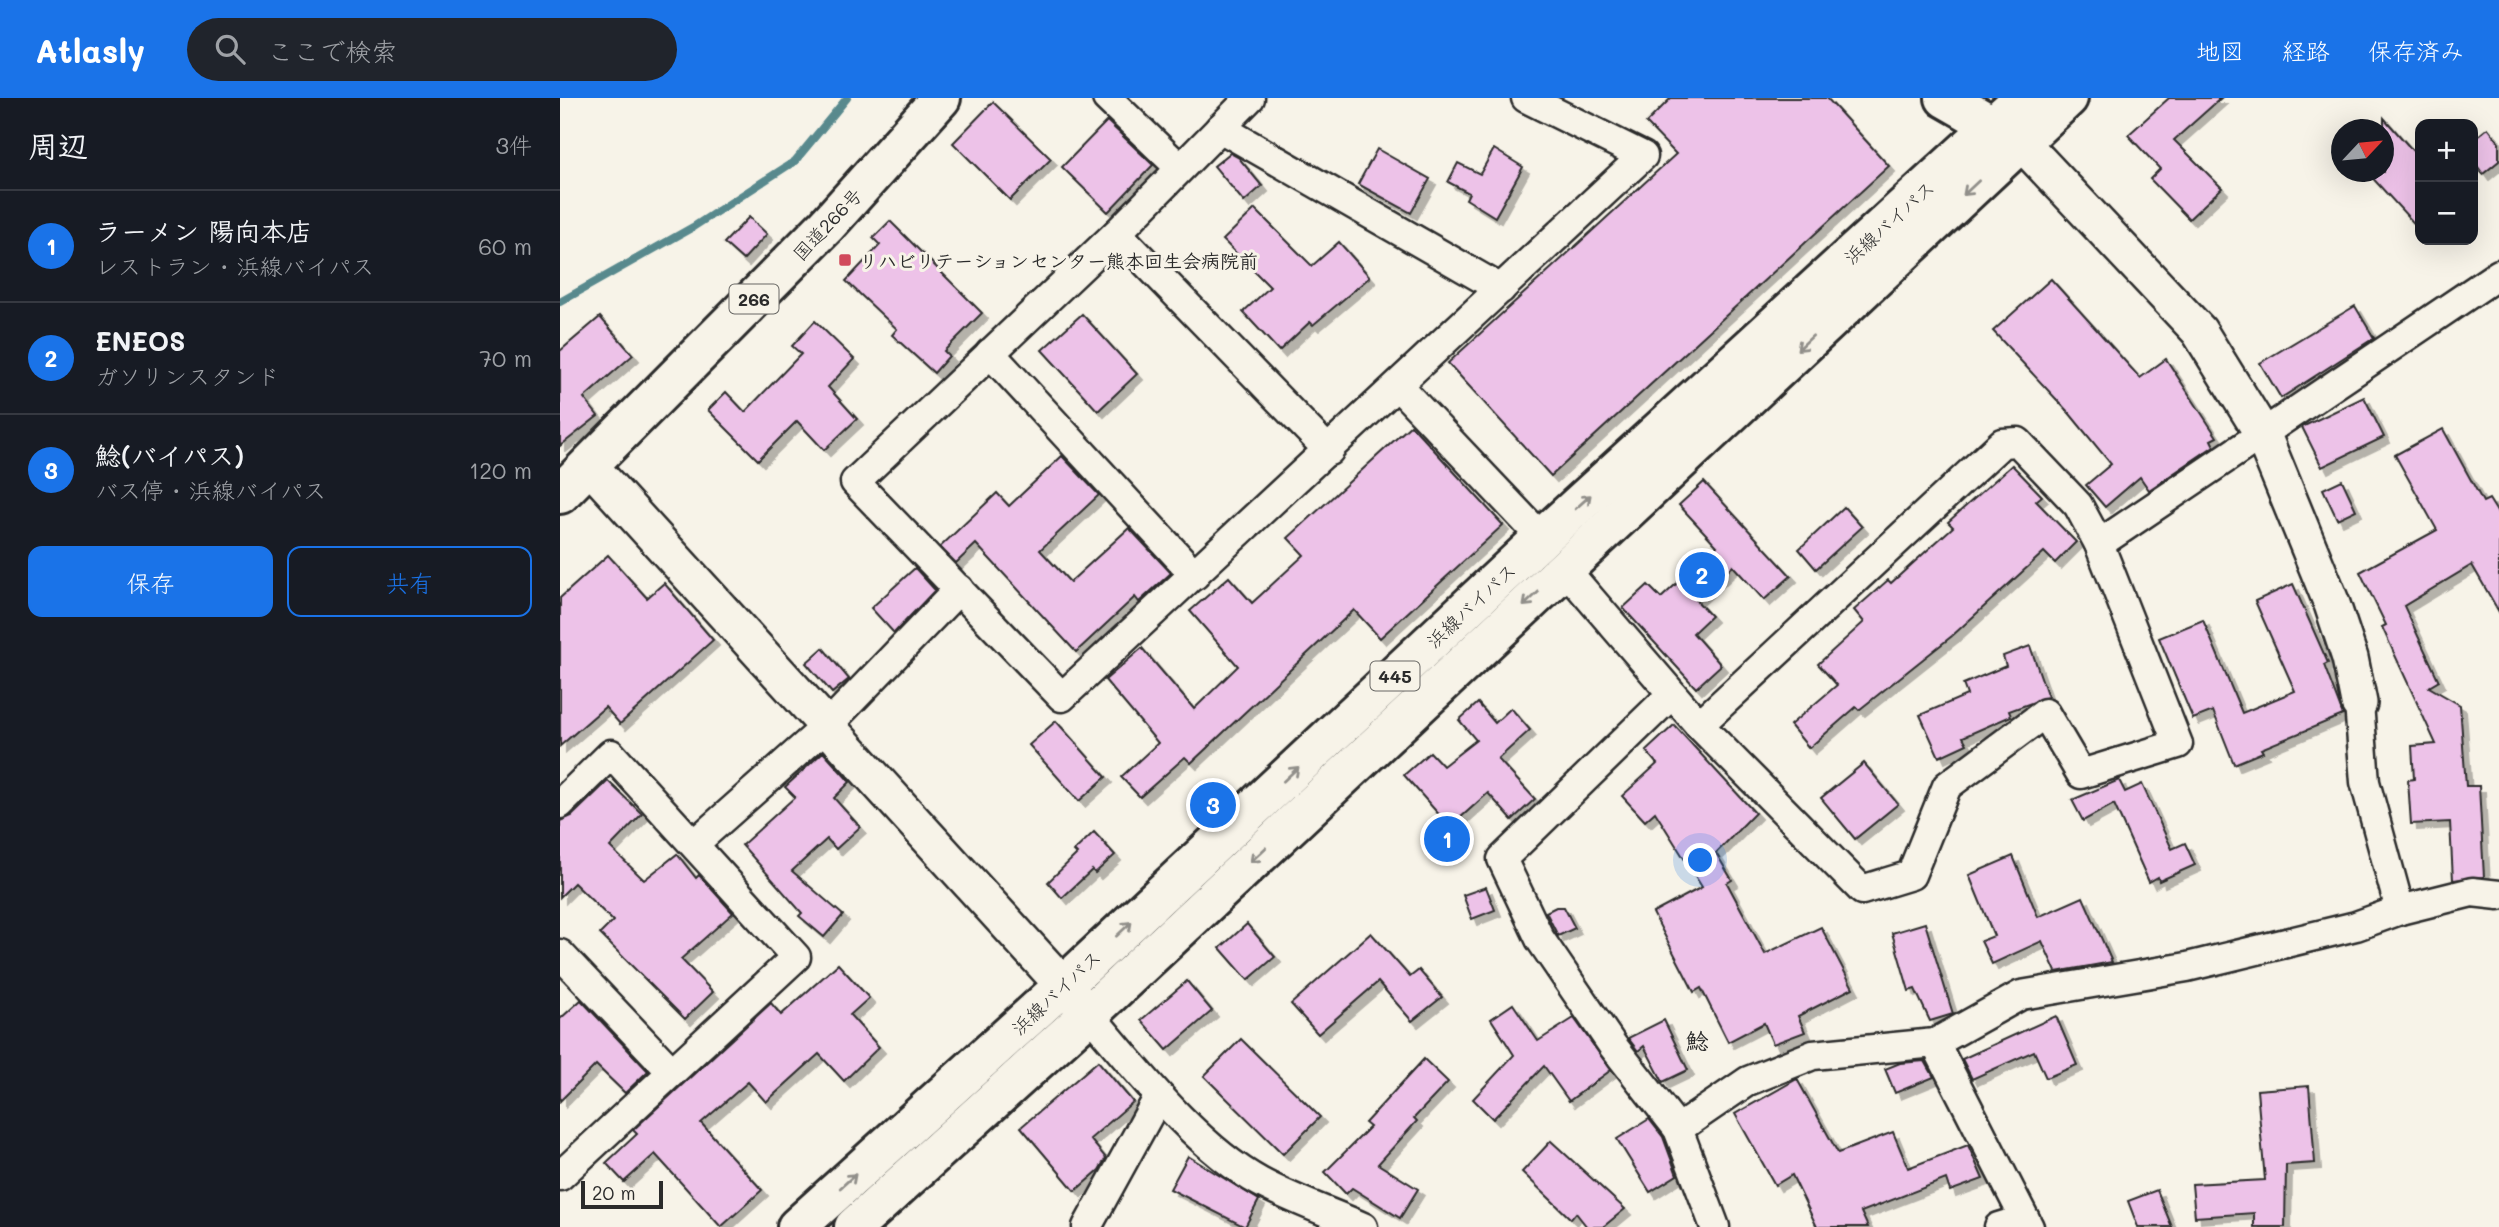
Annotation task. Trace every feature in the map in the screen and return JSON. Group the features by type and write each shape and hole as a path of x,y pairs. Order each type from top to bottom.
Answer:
{"highway":[{"name":"国道266号","path":"560,494 827,225 941,98"},
{"path":"1945,98 2007,134"},
{"name":"浜線バイパス","path":"2007,134 2023,98"},
{"name":"浜線バイパス","path":"797,1227 1063,986 1553,553 2007,134 2068,98"},
{"name":"浜線バイパス","path":"854,1227 1089,1014 1553,553"}],"street":[{"path":"1107,98 1180,168"},
{"path":"1250,98 1117,233 855,482 1062,697 1643,156 1526,98"},
{"path":"1220,128 1501,289"},
{"path":"2007,134 2199,331 2262,433 2332,604 2350,658 2360,703 2365,782 2400,910"},
{"path":"1117,233 1329,451"},
{"path":"2099,544 2499,274"},
{"path":"990,353 1195,575"},
{"path":"1398,386 1553,553 1699,725 1862,890 1912,875 1947,786 2045,713 2081,774 2178,744 2099,544 2078,505 2018,442 2002,443 1699,725"},
{"path":"589,465 1089,1014 1159,1096 1221,1154 1259,1181 1363,1227"},
{"path":"694,844 827,726 959,589"},
{"path":"1672,694 1502,859 1540,939 1613,1046 1678,1129 1715,1227"},
{"path":"560,804 611,754 796,957 560,1176"},
{"path":"1678,1129 1748,1081 1813,1055 1935,1043 2021,995 2187,967 2356,926 2400,910 2472,892 2499,895"},
{"path":"560,954 672,1072"},
{"path":"1935,1043 2018,1224"},
{"path":"1087,1227 1159,1096"}],"building":[{"path":"1671,98 1827,98 1889,166 1551,476 1448,363 1676,154 1646,123"},
{"path":"2169,98 2221,98 2174,140 2222,188 2189,219 2150,179 2160,169 2128,135"},
{"path":"993,102 1051,159 1010,200 953,143"},
{"path":"1107,121 1153,165 1108,212 1062,167"},
{"path":"2488,128 2499,142 2499,161 2483,174 2478,167 2478,136"},
{"path":"2394,129 2415,153 2415,225 2376,182 2394,182"},
{"path":"1377,149 1430,179 1411,213 1358,184"},
{"path":"1494,149 1523,167 1495,217 1466,199 1469,193 1448,182 1458,163 1480,174"},
{"path":"1230,153 1239,158 1262,186 1244,202 1214,166"},
{"path":"1255,209 1312,266 1339,242 1370,277 1313,325 1310,322 1279,351 1243,312 1270,287 1223,240"},
{"path":"749,217 767,234 743,260 724,243"},
{"path":"890,221 982,313 944,351 949,356 934,373 892,335 897,329 846,281 880,245 873,238"},
{"path":"2051,279 2140,378 2166,359 2217,437 2211,440 2214,446 2149,490 2140,477 2105,507 2086,485 2111,464 2070,414 1993,331"},
{"path":"2355,306 2374,338 2281,398 2260,363"},
{"path":"1082,314 1137,374 1098,411 1042,350"},
{"path":"600,317 633,355 584,398 598,416 560,446 560,351"},
{"path":"815,321 854,359 828,387 857,419 824,450 797,421 758,460 708,410 726,392 745,412 801,354 792,346"},
{"path":"2364,397 2384,437 2322,467 2302,427"},
{"path":"1411,425 1503,525 1380,638 1354,610 1191,763 1185,757 1140,797 1121,777 1158,743 1105,680 1142,648 1194,709 1238,666 1190,611 1229,577 1252,603 1304,555 1288,538"},
{"path":"2443,429 2483,502 2489,499 2499,515 2499,612 2472,565 2404,606 2439,681 2429,687 2460,705 2466,786 2479,786 2484,877 2453,880 2450,822 2411,824 2408,780 2414,779 2412,746 2436,744 2382,627 2386,625 2360,572 2437,530 2395,455"},
{"path":"1062,456 1099,495 1040,550 1070,582 1129,528 1171,573 1139,602 1135,597 1076,652 976,544 956,563 940,547 997,493 1009,506"},
{"path":"2012,465 2042,496 2036,501 2076,542 2055,563 2044,552 1952,636 1859,710 1856,707 1809,748 1790,725 1837,685 1818,664 1864,622 1854,610 1888,580 1891,583 1953,527 1948,522"},
{"path":"2342,480 2356,510 2337,519 2323,489"},
{"path":"1704,482 1791,576 1764,600 1733,566 1696,600 1711,616 1693,633 1721,665 1696,688 1623,608 1648,585 1661,598 1717,546 1679,505"},
{"path":"1844,507 1862,527 1816,569 1799,549"},
{"path":"608,555 647,598 664,583 713,640 620,724 605,707 560,746 560,598"},
{"path":"915,568 935,590 894,633 871,608"},
{"path":"2293,584 2328,663 2324,665 2343,715 2261,749 2263,752 2234,764 2213,711 2193,719 2159,638 2203,620 2242,713 2295,691 2255,601"},
{"path":"2030,646 2048,697 2009,711 2011,716 1963,737 1967,744 1939,757 1920,715 1967,695 1963,684 2006,666 2003,656"},
{"path":"823,648 849,679 832,693 806,663"},
{"path":"1478,703 1495,723 1511,708 1530,730 1498,759 1535,799 1512,820 1488,793 1450,827 1404,775 1430,752 1443,766 1476,740 1459,720"},
{"path":"1056,721 1106,777 1079,801 1029,745"},
{"path":"1674,725 1755,813 1716,853 1732,880 1727,883 1765,954 1821,927 1853,988 1798,1016 1805,1032 1773,1044 1764,1023 1728,1042 1701,988 1694,992 1653,913 1702,887 1655,812 1645,821 1622,796 1657,764 1646,751"},
{"path":"823,752 850,782 834,798 860,827 836,849 827,839 792,871 843,915 824,937 799,916 802,913 742,845 795,797 785,787"},
{"path":"1864,763 1898,804 1855,839 1821,798"},
{"path":"2119,780 2125,792 2142,784 2172,849 2185,843 2195,865 2159,881 2158,877 2149,882 2114,804 2083,821 2072,800"},
{"path":"608,781 642,814 610,847 644,880 677,854 696,878 699,875 733,913 681,959 713,992 685,1019 600,934 613,921 574,883 560,897 560,821 572,816"},
{"path":"1094,832 1115,855 1095,873 1092,870 1062,898 1048,882 1077,854 1074,851"},
{"path":"2013,856 2038,917 2083,897 2112,962 2056,972 2042,941 1992,964 1981,941 1994,936 1969,875"},
{"path":"1486,887 1495,910 1472,919 1463,895"},
{"path":"1556,907 1564,907 1575,928 1558,936 1546,912"},
{"path":"1925,923 1953,1014 1930,1021 1915,989 1909,991 1892,933"},
{"path":"1247,924 1275,957 1248,980 1220,948"},
{"path":"1371,933 1410,977 1419,970 1442,997 1412,1021 1378,982 1318,1034 1291,1004"},
{"path":"838,964 869,998 850,1015 879,1047 844,1081 819,1054 766,1102 748,1082 701,1123 762,1190 721,1227 655,1154 624,1182 606,1163 637,1134 633,1130 771,1003 781,1015"},
{"path":"1187,981 1212,1011 1167,1050 1141,1020"},
{"path":"581,1000 648,1071 625,1093 596,1065 560,1101 560,1019"},
{"path":"1513,1004 1538,1041 1574,1018 1611,1070 1569,1101 1544,1066 1493,1119 1473,1099 1514,1055 1491,1019"},
{"path":"2056,1016 2077,1065 2046,1078 2034,1051 1972,1079 1962,1059"},
{"path":"1664,1020 1688,1070 1663,1082 1644,1046 1638,1051 1628,1038"},
{"path":"1241,1039 1320,1117 1283,1154 1204,1076"},
{"path":"1424,1059 1448,1082 1414,1118 1417,1121 1378,1164 1418,1189 1400,1218 1352,1188 1346,1194 1325,1172 1370,1127 1365,1123"},
{"path":"1098,1061 1133,1102 1090,1139 1106,1158 1099,1170 1075,1191 1021,1127"},
{"path":"1925,1061 1934,1077 1895,1093 1885,1069 1900,1063"},
{"path":"1797,1079 1838,1153 1893,1132 1908,1168 1968,1145 1983,1179 1950,1191 1946,1179 1861,1212 1868,1227 1817,1227 1792,1175 1775,1185 1735,1114"},
{"path":"2309,1086 2315,1163 2286,1165 2285,1227 2254,1227 2254,1213 2195,1217 2192,1184 2265,1180 2257,1090"},
{"path":"1649,1119 1663,1137 1677,1175 1650,1192 1617,1139"},
{"path":"1551,1141 1625,1209 1603,1227 1587,1227 1576,1213 1571,1219 1522,1172"},
{"path":"1188,1156 1259,1200 1245,1227 1170,1189"},
{"path":"2157,1190 2172,1227 2138,1227 2128,1201"}],"waterway":[{"path":"560,302 693,227 795,161 847,98"}],"place":[{"name":"リハビリテーションセンター熊本回生会病院前","path":"845,260"},
{"name":"ENEOS","path":"1702,575"},
{"name":"鯰(バイパス)","path":"1213,805"},
{"name":"ラーメン 陽向本店","path":"1447,839"}],"district":[{"name":"鯰","path":"1697,1040"}]}
